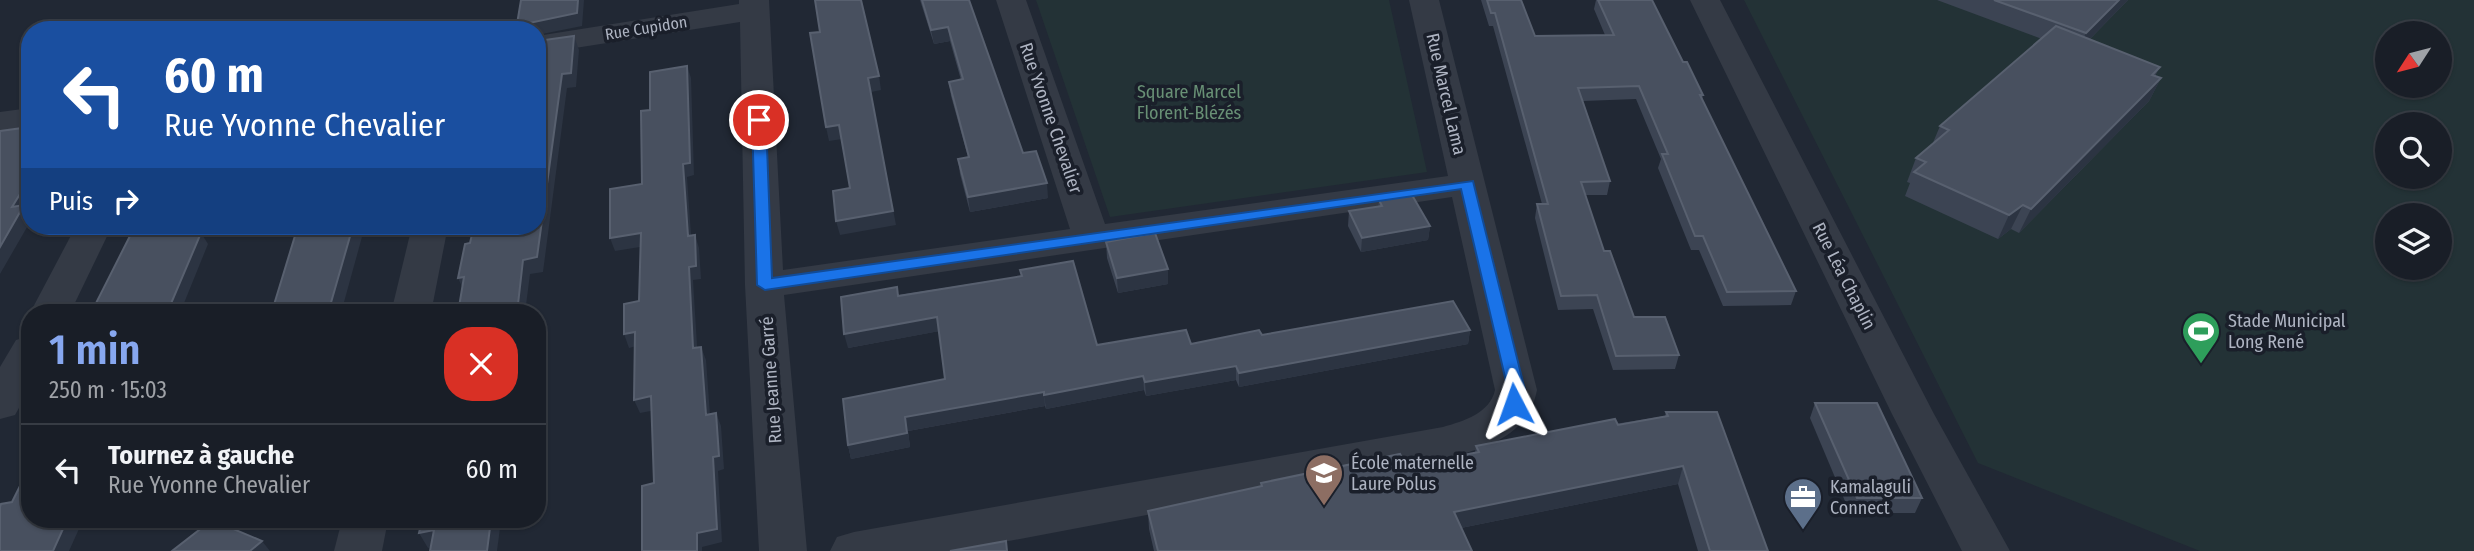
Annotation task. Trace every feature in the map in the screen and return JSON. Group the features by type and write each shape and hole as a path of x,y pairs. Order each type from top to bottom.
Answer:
{"street":[{"name":"Rue Yvonne Chevalier","path":"1011,0 1091,236"},
{"name":"Rue Marcel Lama","path":"853,551 1417,449 1465,438 1493,425 1514,404 1517,390 1424,0"},
{"name":"Rue Léa Chaplin","path":"1704,0 1901,390 1986,551"},
{"name":"Rue Cupidon","path":"546,43 754,5"},
{"name":"Rue Jeanne Garré","path":"754,5 765,285 783,551"},
{"path":"0,122 21,119"},
{"path":"765,285 1091,236 1468,184"},
{"path":"55,304 89,235"},
{"path":"413,304 428,235"},
{"path":"0,404 21,367"},
{"path":"358,551 363,528"}],"green space":[{"name":"Square Marcel Florent-Blézés","path":"1036,0 1389,0 1427,172 1110,217"},
{"name":"Stade Municipal Long René","path":"1744,0 2474,0 2474,551 2200,551 1978,463"}],"building":[{"path":"521,0 578,0 577,13 539,21 518,21"},
{"path":"815,0 861,0 879,76 868,78 893,211 836,221 833,191 850,188 839,125 826,127 810,33 820,32"},
{"path":"922,0 969,0 1023,153 1036,151 1047,183 968,197 958,159 969,157 949,82 963,79 948,27 931,30"},
{"path":"1487,0 1521,0 1535,36 1614,35 1598,0 1652,0 1683,62 1687,62 1703,95 1700,95 1796,291 1727,292 1703,236 1695,236 1662,154 1668,154 1639,86 1578,88 1610,181 1581,182 1604,251 1610,251 1634,317 1665,317 1679,355 1616,356 1597,295 1561,296 1537,204 1548,204 1495,13 1491,13"},
{"path":"1994,0 2119,0 2086,33"},
{"path":"2056,26 2160,67 2152,75 2161,78 2031,209 2023,205 2009,215 1914,172 1926,162 1916,158 1949,130 1940,126"},
{"path":"574,36 571,73 562,74 546,191 546,40"},
{"path":"687,66 690,163 683,164 688,236 695,235 696,266 689,267 693,348 701,347 706,415 716,413 719,456 713,457 717,529 697,533 697,551 642,551 642,486 654,483 651,396 634,400 635,332 624,334 624,304 639,301 641,233 610,238 610,189 642,184 641,111 650,110 650,72"},
{"path":"21,128 21,192 12,207 21,206 21,210 0,247 0,131"},
{"path":"1412,195 1430,226 1362,238 1349,211 1382,206 1379,200"},
{"path":"1155,233 1168,269 1117,278 1106,242"},
{"path":"130,235 200,235 171,304 96,304"},
{"path":"295,235 350,235 331,304 274,304"},
{"path":"472,235 540,235 537,257 523,260 518,304 460,304 464,277 458,278 465,244 470,243"},
{"path":"1073,261 1097,345 1186,330 1191,344 1259,330 1262,335 1453,301 1470,330 1239,373 1236,366 1145,382 1143,376 905,417 907,433 848,445 843,399 945,379 937,317 844,334 841,297 897,287 898,296 1022,276 1020,270"},
{"path":"1815,403 1877,403 1922,498 1857,498"},
{"path":"1666,412 1717,412 1768,551 1710,551 1683,466 1454,512 1472,551 1158,551 1148,511 1262,486 1261,483 1400,454 1406,466 1479,452 1476,446 1615,419 1618,425 1668,416"},
{"path":"21,484 21,528 63,528 53,551 0,551 0,507 1,504 12,502"},
{"path":"202,528 231,528 262,541 250,551 172,551"},
{"path":"420,528 490,528 487,551 430,551 434,530 419,533"},
{"path":"1006,541 1007,551 950,551"}],"place":[{"name":"Stade Municipal Long René","path":"2201,365"},
{"name":"École maternelle Laure Polus","path":"1324,507"},
{"name":"Kamalaguli Connect","path":"1803,531"}],"route":[{"path":"759,120 765,285 1091,236 1468,184 1517,390 1514,404"}]}
